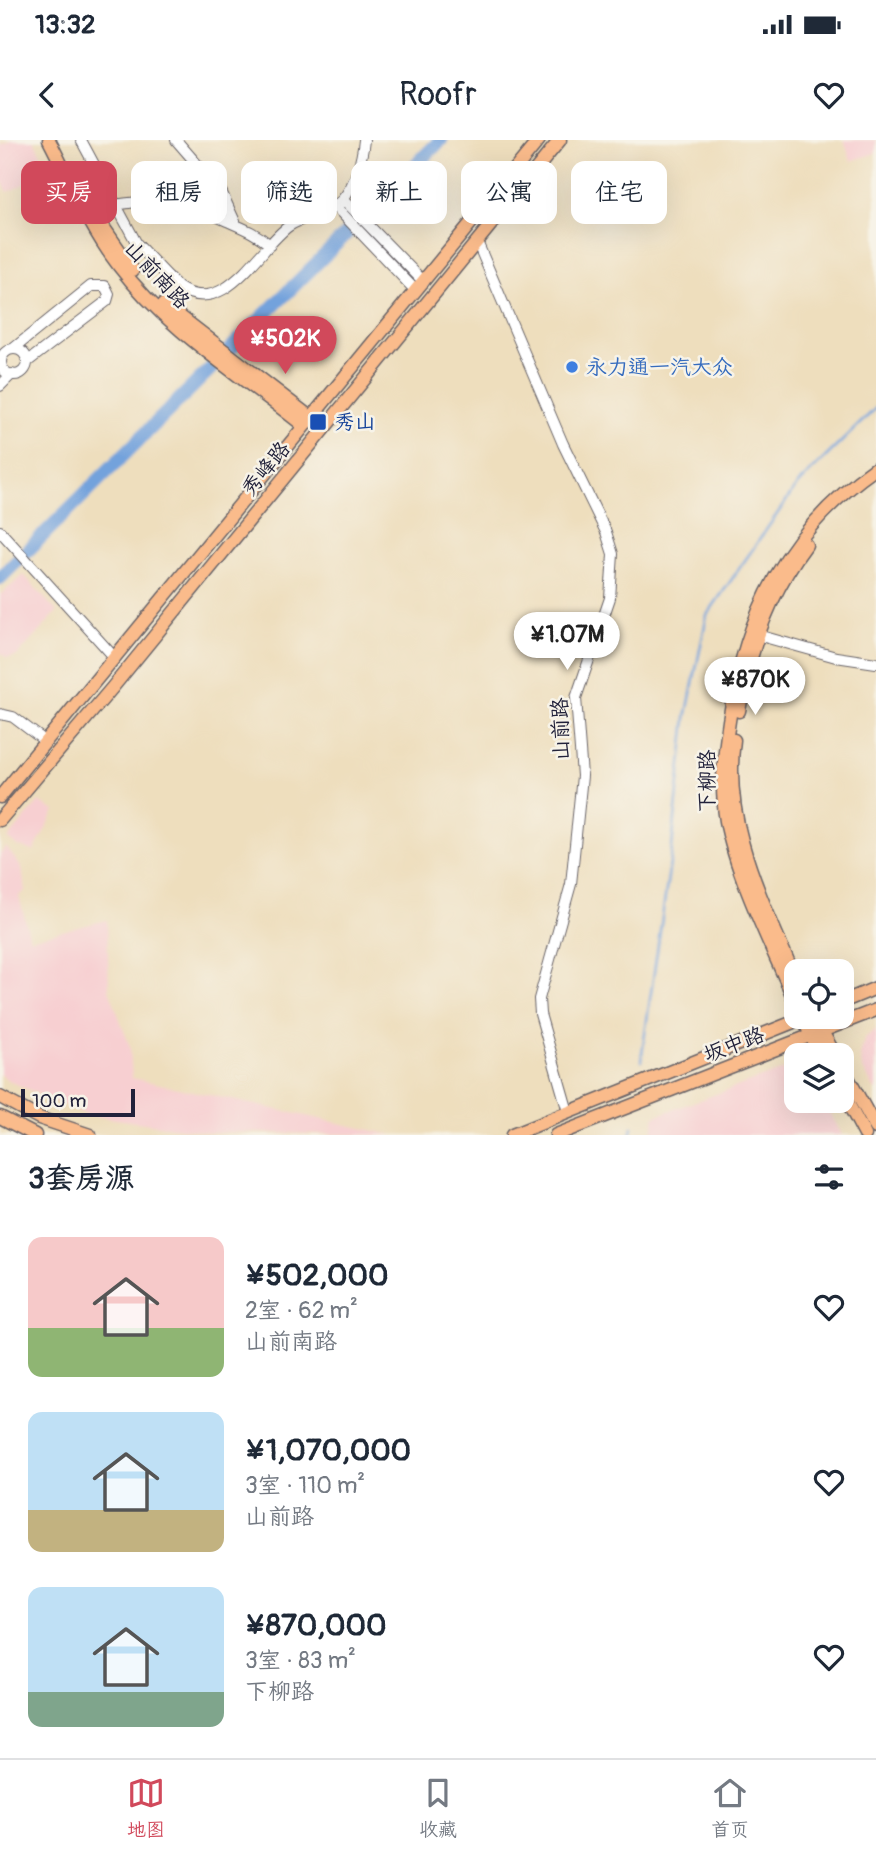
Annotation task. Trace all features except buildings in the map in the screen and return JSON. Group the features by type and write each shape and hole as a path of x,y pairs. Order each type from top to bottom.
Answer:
{"main road":[{"name":"山前南路","path":"50,140 104,245 119,267 158,309 214,349"},
{"name":"山前南路","path":"59,140 101,222 125,260 160,300 214,349"},
{"name":"秀峰路","path":"0,797 539,140"},
{"name":"秀峰路","path":"0,820 478,244 560,140"},
{"path":"214,349 307,422"},
{"name":"下柳路","path":"784,975 738,862 724,807 727,735 737,673 772,578 802,537 837,500 876,468"},
{"name":"下柳路","path":"787,959 749,866 733,805 733,750 741,698 753,634 778,589 799,555 834,514 876,478"},
{"path":"854,997 876,988"},
{"name":"坂中路","path":"556,1135 876,1010"},
{"name":"坂中路","path":"568,1112 784,1026"},
{"path":"814,1029 825,1043"},
{"path":"817,1034 819,1043"},
{"path":"854,1089 876,1128"},
{"path":"0,1097 54,1124 90,1135"},
{"path":"512,1135 568,1112"},
{"path":"853,1113 865,1135"},
{"path":"0,1117 35,1135"}],"street":[{"path":"81,140 92,161"},
{"path":"176,140 222,193 236,224"},
{"path":"117,209 137,244 169,280 184,291 215,293 236,283 292,224 339,202 352,184 363,145 373,140"},
{"path":"117,205 133,201 176,201 205,209 254,232 270,245"},
{"path":"339,202 420,286"},
{"name":"山前路","path":"478,244 572,462 607,532 613,554 610,598 576,698 582,776 571,884 539,999 540,1014 568,1112"},
{"path":"91,286 105,286 109,293 107,301 27,362 22,373 4,371 1,361 7,351 91,286"},
{"path":"13,349 24,354 27,362"},
{"path":"0,386 12,374"},
{"path":"0,531 115,658"},
{"path":"753,634 836,657 876,663"},
{"path":"0,714 22,722 46,742"}],"shaded area":[{"path":"12,140 34,140 44,161 21,161 21,185 8,192 0,178 0,146"},
{"path":"844,140 876,140 876,153 851,161"},
{"path":"24,575 57,612 17,656 7,658 0,652 0,595"},
{"path":"39,802 55,811 34,851 17,846 8,839"},
{"path":"6,847 22,868 25,891 19,896 30,939 107,920 109,989 130,1047 132,1078 393,1135 208,1132 87,1115 11,1082 0,1074 0,854"},
{"path":"876,1029 876,1092 862,1067 860,1055 865,1038"},
{"path":"784,1070 784,1113 830,1113 842,1135 652,1135 655,1116"}],"waterway":[{"path":"420,161 441,140"},
{"path":"0,578 349,231"},
{"path":"641,1061 671,856 686,718 707,615 798,484 876,408"},
{"path":"631,1135 632,1127"}],"place":[{"name":"永力通一汽大众","path":"572,367"},
{"name":"秀山","path":"318,422"}]}
